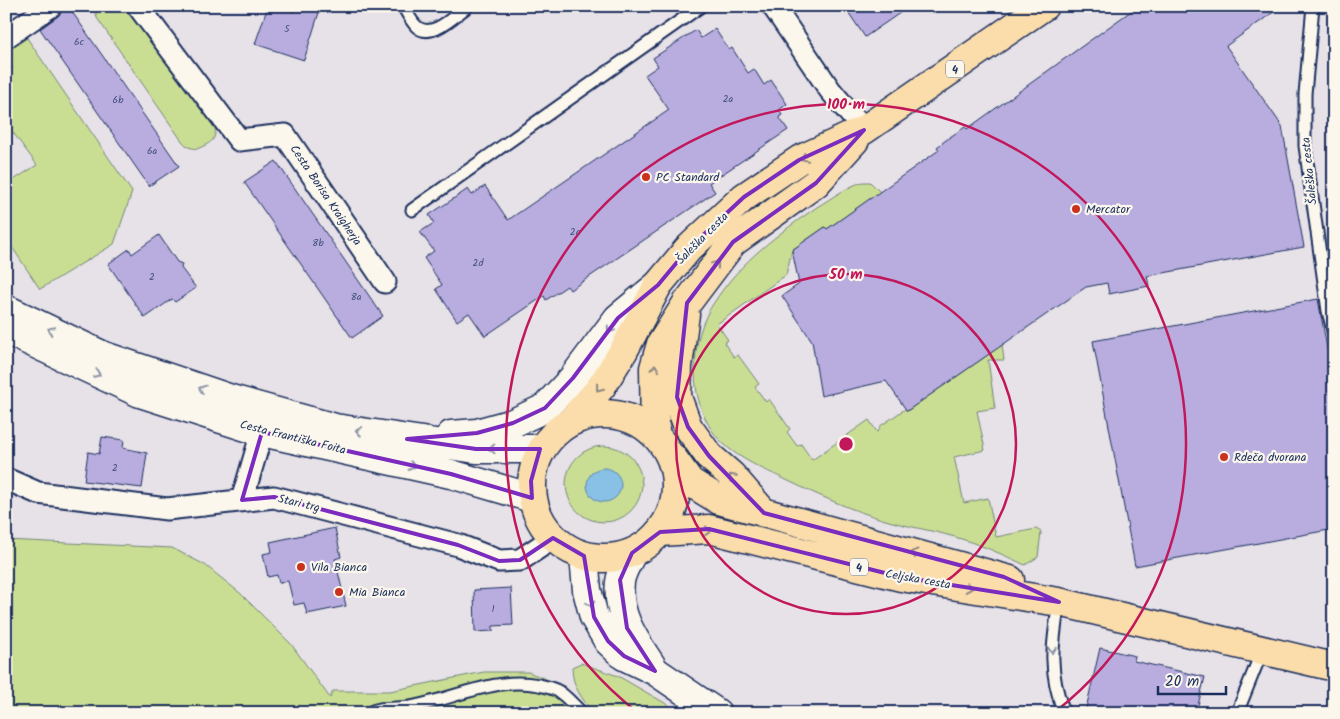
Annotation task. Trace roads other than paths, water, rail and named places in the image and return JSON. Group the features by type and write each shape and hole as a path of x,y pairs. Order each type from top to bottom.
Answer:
{"main road":[{"name":"Šaleška cesta","path":"571,421 601,387 658,285 688,248 744,197 799,160 864,130 1044,6"},
{"name":"Šaleška cesta","path":"662,444 654,368 661,344 687,303 733,242 816,183 864,130"},
{"name":"Cesta Františka Foita","path":"407,438 477,432 513,423 545,408 573,378 618,318 658,285"},
{"path":"687,303 678,366 678,396 688,427 708,456 731,475 764,513"},
{"name":"Cesta Františka Foita","path":"6,309 104,356 231,399 335,428 476,449 540,449"},
{"name":"Cesta Františka Foita","path":"6,330 140,393 262,432 451,474 532,498"},
{"path":"571,421 592,414 615,414 637,421 662,444 675,469 677,486 675,502 669,518 660,532"},
{"name":"4","path":"571,421 553,433 540,449 532,473 532,498 543,527 567,549 584,556 608,558 632,553 647,544 660,532"},
{"name":"Celjska cesta","path":"662,444 690,482 719,500 1004,578 1060,602"},
{"name":"Celjska cesta","path":"660,532 709,530 901,578 1060,602 1334,667"},
{"path":"632,553 620,580 620,603 626,628 655,671"},
{"path":"584,556 587,590 594,617 608,641 624,656 655,671 717,713"}],"street":[{"path":"6,37 51,6"},
{"name":"Cesta Borisa Kraigherja","path":"138,6 239,140 285,135 385,282"},
{"path":"773,6 830,90 864,130"},
{"path":"242,500 262,432"},
{"name":"Stari trg","path":"6,479 38,493 167,509 274,497 458,545 499,561 520,560 553,538"}],"lane":[{"path":"402,6 416,27 424,31 434,30 468,6"},
{"path":"412,210 701,6"},
{"name":"Šaleška cesta","path":"1313,6 1305,94 1305,146 1328,311 1334,334"},
{"path":"1060,602 1051,654 1057,695 1064,713"},
{"path":"1237,713 1262,651"},
{"path":"368,713 376,709 410,706 469,690 520,682 557,690 582,713"}],"water":[{"path":"604,468 611,469 616,473 620,478 620,492 616,497 611,501 604,502 597,501 592,497 588,492 587,485 588,478 592,473 597,469"}],"place":[{"name":"PC Standard","path":"646,177"},
{"name":"Mercator","path":"1076,209"},
{"name":"Rdeča dvorana","path":"1224,457"},
{"name":"Vila Bianca","path":"301,567"},
{"name":"Mia Bianca","path":"339,592"}]}
